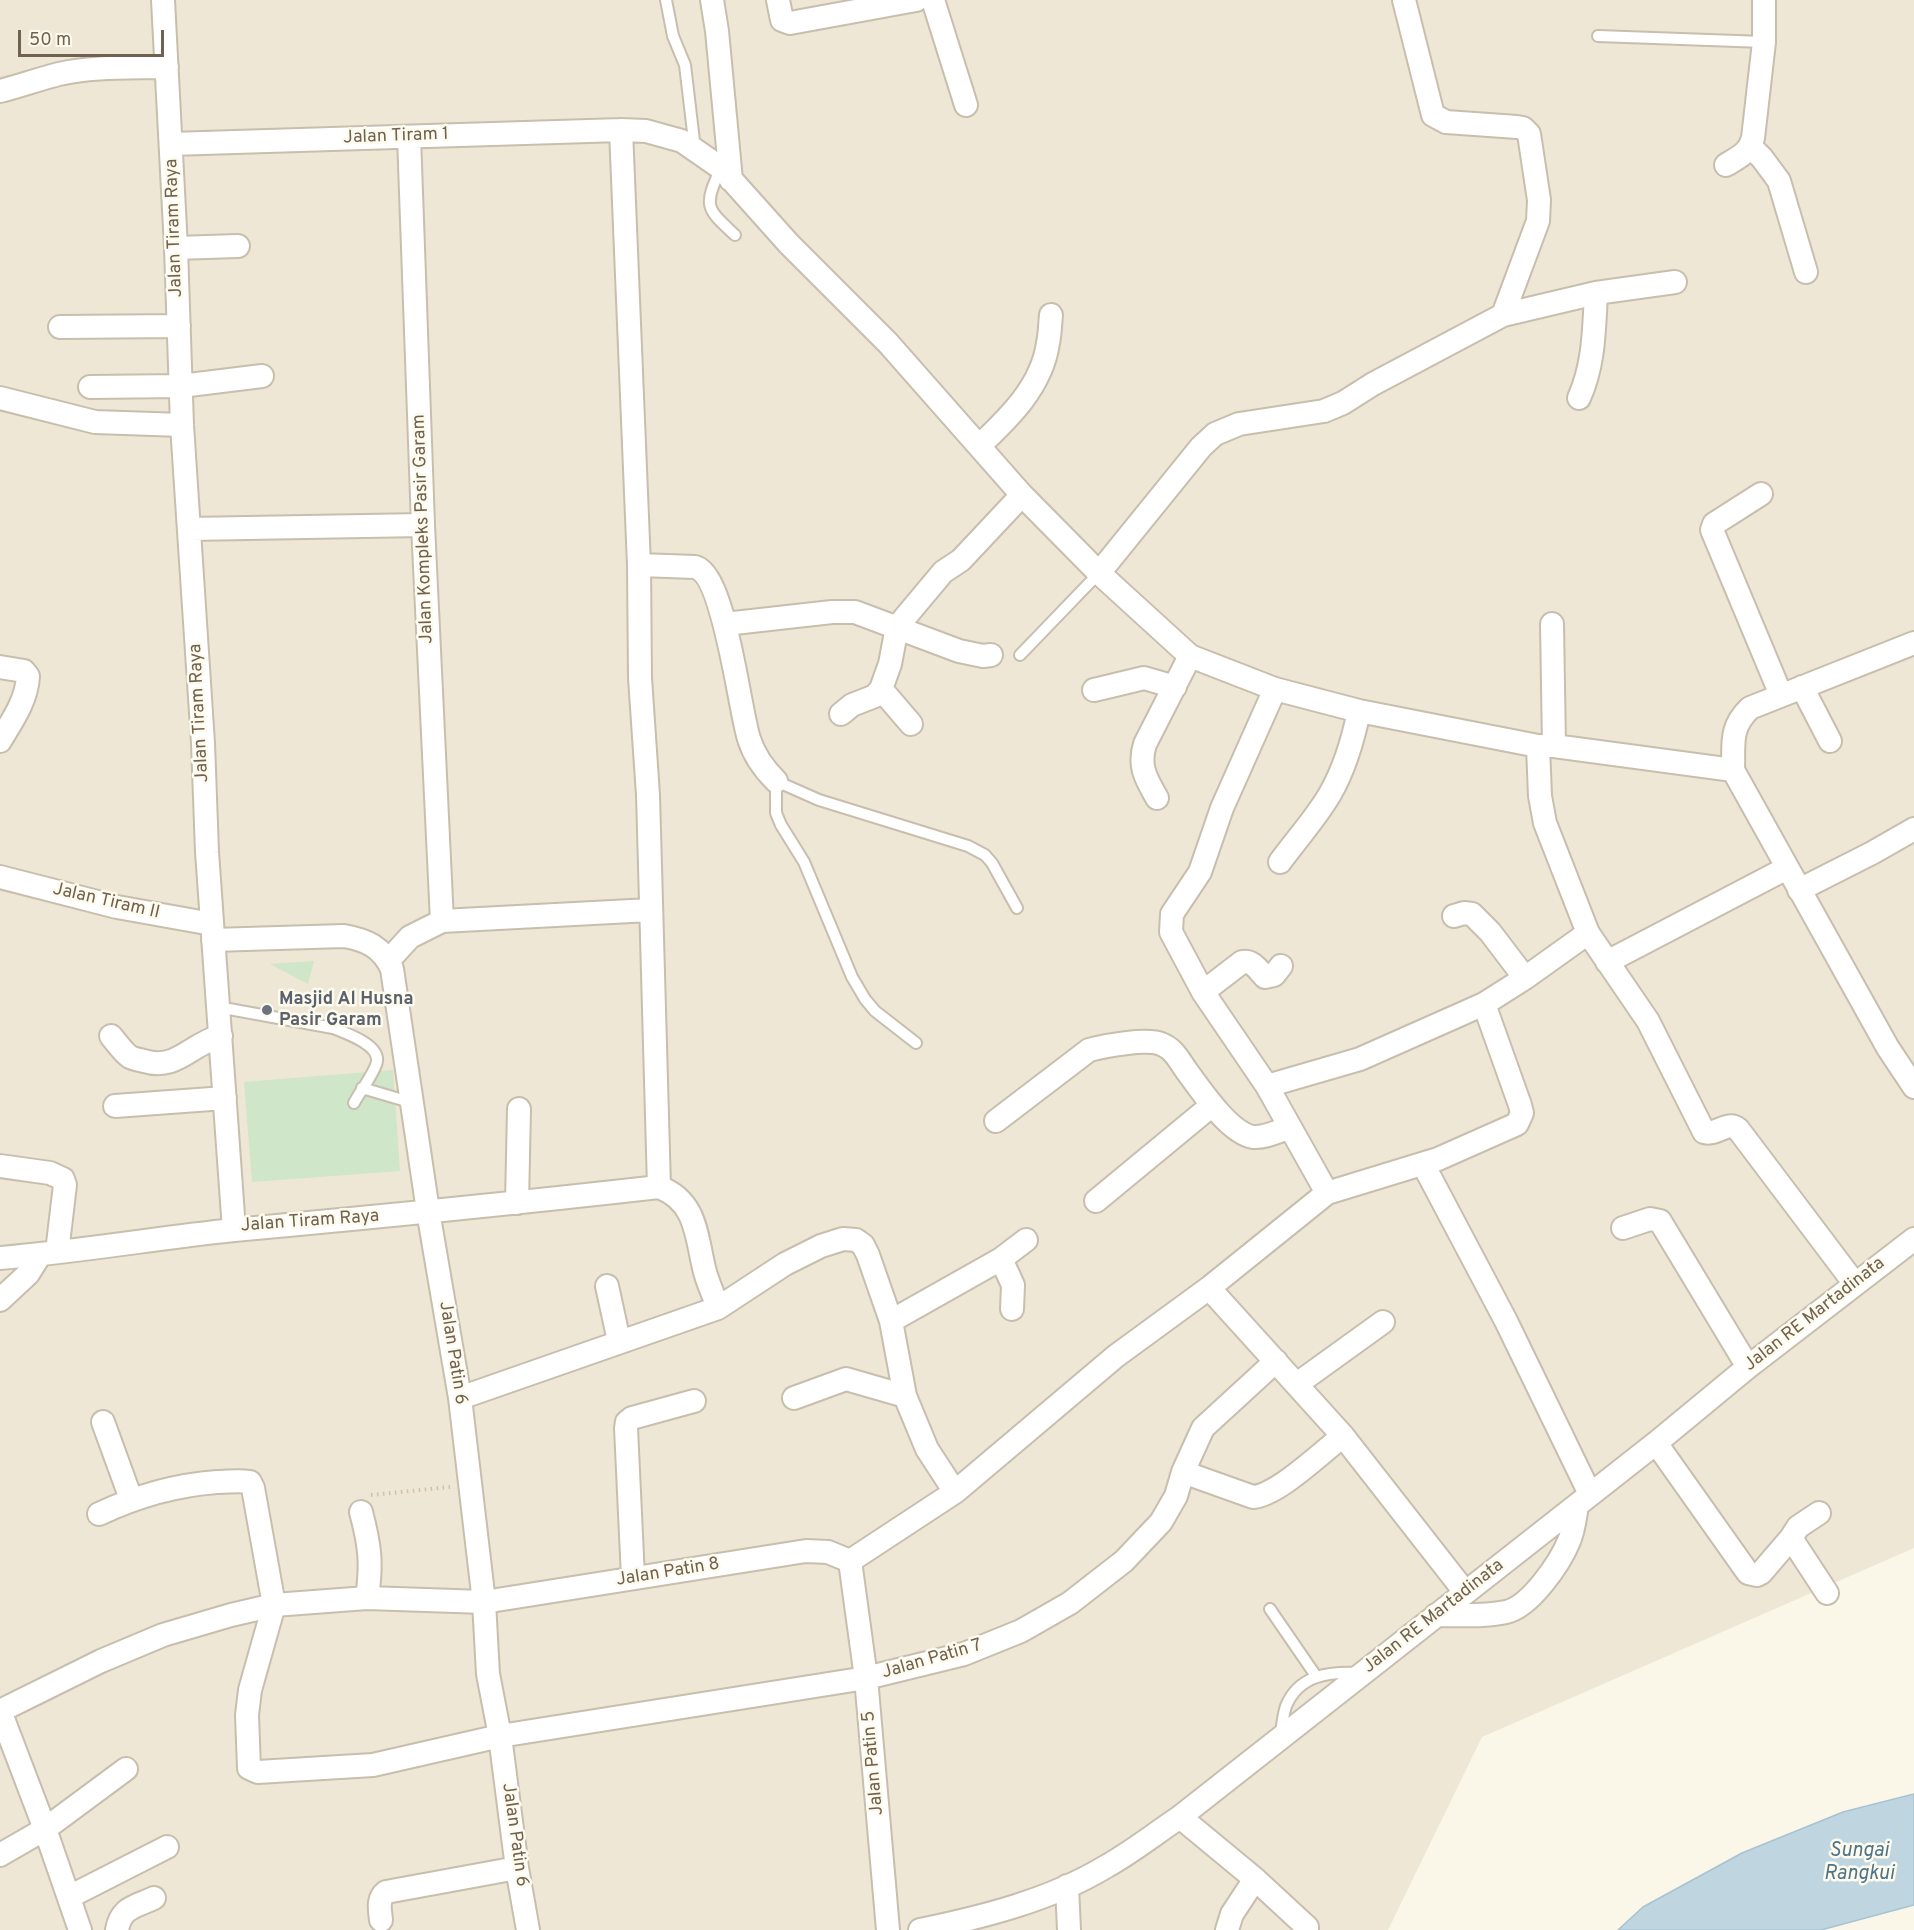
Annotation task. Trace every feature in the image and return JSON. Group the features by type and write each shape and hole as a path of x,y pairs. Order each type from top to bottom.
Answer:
{"street":[{"name":"Jalan Tiram Raya","path":"163,0 176,248 182,425 203,743 207,852 234,1230 659,1187"},
{"path":"712,0 717,32 726,174"},
{"path":"778,0 782,20 790,23 916,0"},
{"path":"933,0 966,105"},
{"path":"1404,0 1433,115 1446,122 1523,128 1529,134 1539,200 1538,221 1503,315"},
{"path":"1726,165 1746,153 1751,147 1760,90 1764,42 1764,0"},
{"path":"0,91 59,74 86,70 167,67"},
{"path":"621,130 639,565 640,678 648,795 659,1187 678,1196 687,1208 696,1228 705,1271 718,1308"},
{"name":"Jalan Tiram 1","path":"171,144 621,130 646,131 682,141 726,174 789,244 888,343 1022,495 1099,573 1190,656"},
{"name":"Jalan Kompleks Pasir Garam","path":"409,137 423,525 442,921"},
{"path":"1751,147 1779,181 1806,272"},
{"path":"176,248 238,246"},
{"path":"1099,573 1201,447 1215,434 1239,424 1324,411 1343,403 1373,384 1503,315 1596,293 1675,282"},
{"path":"1579,398 1587,380 1592,358 1596,293"},
{"path":"979,446 1013,414 1037,378 1048,345 1051,315"},
{"path":"60,327 179,326"},
{"path":"90,387 181,386 262,376"},
{"path":"0,398 95,422 182,425"},
{"path":"1761,494 1714,524 1712,530 1781,695"},
{"path":"841,714 852,705 874,696 881,689 890,664 897,627 943,572 961,560 1022,495"},
{"path":"189,530 423,525"},
{"path":"639,565 700,568 710,582 725,624 749,740 763,768 776,781"},
{"path":"725,624 832,612 855,612 959,651 983,656 991,655"},
{"path":"1552,624 1546,746 1540,796 1545,823 1588,933 1648,1021 1704,1132 1714,1132 1729,1125 1738,1129 1856,1284"},
{"path":"1914,643 1750,708 1737,721 1733,770 1888,1048 1914,1087"},
{"path":"1157,798 1143,775 1141,755 1190,656 1275,689 1359,711 1546,746 1733,770"},
{"path":"0,667 24,671 28,676 28,685 23,700 0,741"},
{"path":"1094,690 1144,678 1175,687"},
{"path":"1802,687 1830,741"},
{"path":"881,689 911,724"},
{"path":"1275,689 1222,808 1200,872 1172,914 1171,932 1203,992 1267,1086 1327,1193"},
{"path":"1280,862 1329,796 1345,764 1359,711"},
{"path":"1799,890 1914,829"},
{"path":"1607,962 1787,868"},
{"name":"Jalan Tiram II","path":"0,877 213,932"},
{"path":"363,939 377,947 388,961 410,937 442,921 650,910"},
{"path":"1454,916 1468,912 1472,914 1525,978"},
{"path":"213,932 344,936 363,939 410,937"},
{"path":"1267,1086 1360,1059 1484,1004 1588,933"},
{"name":"Jalan Patin 6","path":"388,961 396,988 428,1211 460,1398 484,1602 488,1674 500,1736 517,1868 528,1930"},
{"path":"1203,992 1242,962 1252,963 1265,977 1274,975 1281,966"},
{"path":"850,1561 955,1492 1116,1356 1209,1288 1327,1193 1423,1164 1517,1124 1522,1113 1520,1105 1484,1004"},
{"path":"111,1036 131,1057 154,1064 173,1061 207,1039 221,1036"},
{"path":"996,1121 1089,1050 1105,1046 1148,1042 1161,1043 1173,1052 1211,1106 1243,1133 1252,1137 1263,1137 1289,1128"},
{"path":"115,1106 225,1098"},
{"path":"1096,1201 1211,1106"},
{"path":"517,1203 519,1109"},
{"path":"1423,1164 1506,1321 1584,1499 1570,1540 1555,1569 1522,1604 1508,1612 1486,1615 1436,1615"},
{"path":"0,1166 50,1173 63,1179 65,1185 49,1253 0,1300"},
{"path":"1623,1228 1650,1219 1659,1221 1748,1367"},
{"path":"0,1258 234,1230"},
{"path":"460,1398 718,1308 785,1264 821,1246 843,1239 856,1240 863,1245 891,1321 905,1396 927,1449 955,1492"},
{"name":"Jalan RE Martadinata","path":"920,1930 966,1921 1067,1886 1107,1867 1180,1817 1656,1443 1748,1367 1914,1239"},
{"path":"891,1321 1001,1259 1026,1240"},
{"path":"1001,1259 1013,1285 1012,1309"},
{"path":"607,1286 619,1341"},
{"path":"1209,1288 1343,1436 1465,1592"},
{"path":"1297,1384 1383,1322"},
{"name":"Jalan Patin 7","path":"274,1605 250,1690 247,1714 249,1768 253,1771 373,1765 500,1736 866,1678 964,1654 1021,1630 1070,1603 1124,1561 1161,1522 1176,1496 1203,1428 1276,1361"},
{"path":"794,1398 846,1379 905,1396"},
{"path":"633,1578 627,1422 694,1401"},
{"path":"103,1422 131,1499"},
{"path":"1184,1472 1253,1497 1266,1495 1343,1436"},
{"path":"1656,1443 1748,1574 1761,1573 1798,1527 1819,1513"},
{"path":"99,1514 131,1499 158,1491 206,1483 250,1482 254,1488 274,1605"},
{"path":"361,1512 370,1546 371,1564 367,1598"},
{"path":"1791,1538 1827,1593"},
{"name":"Jalan Patin 8","path":"0,1711 101,1661 163,1635 274,1605 367,1598 484,1602 806,1551 828,1552 850,1561"},
{"name":"Jalan Patin 5","path":"850,1561 866,1678 888,1930"},
{"path":"0,1711 80,1930"},
{"path":"0,1855 45,1829 126,1769"},
{"path":"1180,1817 1255,1879 1307,1930"},
{"path":"69,1897 167,1847"},
{"path":"381,1920 381,1895 386,1892 517,1868"},
{"path":"1227,1930 1232,1914 1255,1879"},
{"path":"1067,1886 1069,1930"},
{"path":"117,1930 118,1920 123,1913 154,1898"}],"lane":[{"path":"666,0 673,36 685,65 695,150"},
{"path":"1598,36 1764,42"},
{"path":"726,174 710,194 710,207 713,215 735,236"},
{"path":"1020,655 1099,573"},
{"path":"916,1043 875,1011 852,978 804,862 776,813 776,781 819,800 968,846 985,855 992,863 1017,909"},
{"path":"218,1007 333,1028 371,1047 376,1054 377,1063 354,1103"},
{"path":"362,1088 413,1104"},
{"path":"1270,1609 1316,1676"},
{"path":"1280,1737 1286,1708 1293,1694 1316,1676 1332,1672 1362,1674"}],"path":[{"path":"361,1512 360,1502 365,1496 471,1485"}],"shaded area":[{"path":"0,0 1914,0 1914,1548 1482,1737 1388,1930 0,1930"}],"green space":[{"path":"314,961 308,984 270,964"},
{"path":"393,1070 400,1171 252,1182 244,1082"}],"water":[{"name":"Sungai Rangkui","path":"1914,1794 1914,1905 1821,1930 1618,1930 1643,1907 1742,1853 1843,1812"}],"place":[{"name":"Masjid Al Husna Pasir Garam","path":"267,1010"}]}
